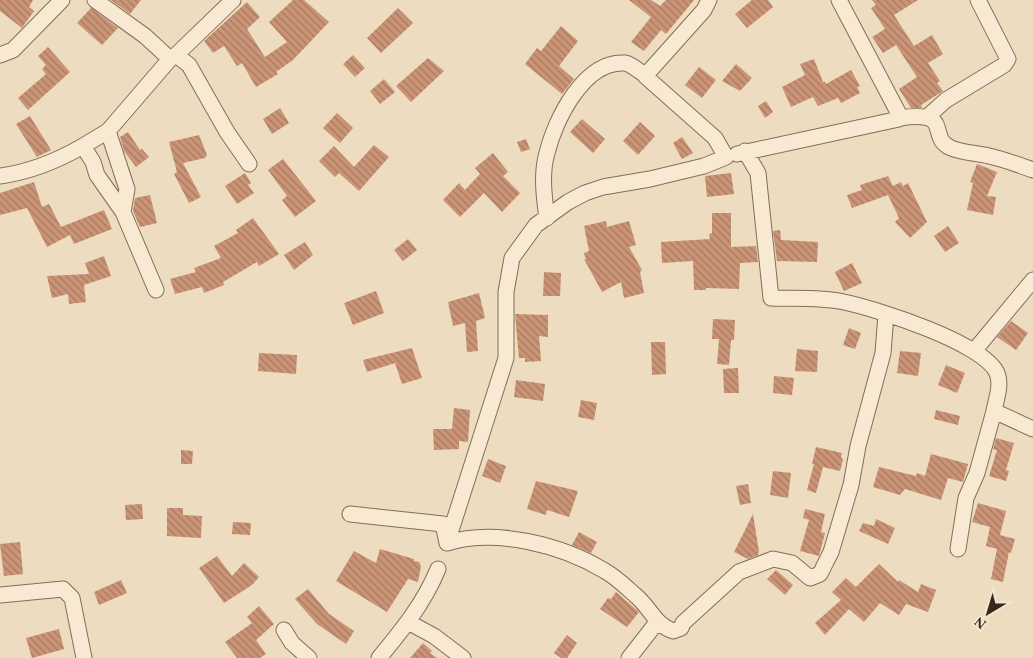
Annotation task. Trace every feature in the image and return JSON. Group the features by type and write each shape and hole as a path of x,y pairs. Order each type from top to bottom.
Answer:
{"street":[{"path":"0,55 13,50 62,0"},
{"path":"95,0 173,57 189,65 227,132 249,164"},
{"path":"0,176 22,173 64,157 108,130 173,57 233,0"},
{"path":"645,74 704,10 709,0"},
{"path":"839,0 886,86 900,118"},
{"path":"927,117 946,100 1004,64 1008,59 978,0"},
{"path":"547,218 544,184 546,154 558,119 584,82 600,69 611,64 627,63 645,74 715,138 726,157"},
{"path":"447,542 506,358 506,292 512,258 536,226 568,202 603,187 650,179 704,166 746,151 922,115 938,126 940,136 950,148 990,156 1033,170"},
{"path":"108,130 127,189 123,212"},
{"path":"83,146 93,162 97,175 123,212 156,290"},
{"path":"746,151 758,173 771,298 842,302 886,314 930,330 974,351 996,371 1000,380 994,411 977,473 966,498 958,549"},
{"path":"974,351 1033,280"},
{"path":"447,542 458,539 508,539 549,548 579,558 607,572 633,593 661,625 673,631 681,628 683,623 739,572 773,559 792,563 810,578 820,574 831,552 852,485 858,446 883,353 886,314"},
{"path":"994,411 1033,430"},
{"path":"350,514 442,524 447,542"},
{"path":"379,658 428,594 438,569"},
{"path":"0,595 63,589 72,598 84,658"},
{"path":"408,622 434,636 463,658"},
{"path":"629,658 654,626 661,625"},
{"path":"284,630 292,643 309,658"}],"building":[{"path":"0,0 33,0 29,7 34,11 22,28 0,11"},
{"path":"111,0 141,0 130,14"},
{"path":"293,0 304,0 329,22 293,60 276,72 278,74 256,87 242,63 237,66 224,46 213,53 204,41 247,2 260,17 247,29 265,57 287,42 269,22"},
{"path":"629,0 651,0 660,6 666,0 694,0 666,34 661,30 644,51 631,42 651,17"},
{"path":"752,0 768,0 773,7 747,28 735,14"},
{"path":"872,0 918,0 894,15 914,46 932,35 943,54 928,63 940,81 937,83 943,91 921,105 922,108 911,108 899,89 917,77 896,45 883,53 872,37 885,29 871,8 876,5"},
{"path":"91,8 118,28 102,45 77,23"},
{"path":"398,8 413,23 381,53 367,38"},
{"path":"561,26 578,41 559,66 574,79 562,94 525,64 537,48 541,51"},
{"path":"48,47 70,72 28,110 18,98 46,74 42,69 46,65 38,56"},
{"path":"353,55 365,68 355,77 343,64"},
{"path":"428,58 444,71 411,102 396,86"},
{"path":"814,59 823,82 826,84 851,70 860,86 857,87 860,93 841,103 838,98 818,106 813,97 791,107 782,87 805,75 800,64"},
{"path":"736,64 752,78 740,91 722,81"},
{"path":"699,67 716,80 702,98 685,85"},
{"path":"384,79 395,92 380,104 370,91"},
{"path":"766,101 773,112 765,118 758,106"},
{"path":"280,108 289,123 272,134 263,119"},
{"path":"337,113 353,128 340,143 323,128"},
{"path":"30,116 51,150 37,157 16,124"},
{"path":"582,119 605,139 593,153 570,132"},
{"path":"640,122 655,136 638,155 623,141"},
{"path":"128,132 140,150 142,149 149,157 136,167 124,151 120,137"},
{"path":"199,135 207,155 205,158 183,163 201,197 189,203 174,174 177,172 169,142"},
{"path":"682,137 693,153 682,159 673,143"},
{"path":"526,139 530,149 521,152 517,142"},
{"path":"374,145 389,157 359,191 339,173 335,177 319,161 334,146 354,167"},
{"path":"493,153 508,172 503,176 520,193 502,212 484,193 460,217 443,200 459,183 465,190 480,174 475,168"},
{"path":"283,159 316,201 295,217 282,200 287,196 268,170"},
{"path":"977,164 997,172 987,196 996,197 993,215 967,210 973,183 970,182"},
{"path":"245,173 251,183 248,185 254,193 237,204 225,186"},
{"path":"731,173 734,194 707,197 705,176"},
{"path":"888,176 893,186 901,182 903,186 908,183 927,222 910,238 895,222 899,218 888,195 852,208 847,195 862,190 860,185"},
{"path":"34,182 42,207 49,204 61,227 104,210 112,229 74,244 70,235 47,247 27,208 0,215 0,193"},
{"path":"150,195 157,223 140,227 133,211 135,198"},
{"path":"712,213 731,213 731,247 756,246 758,262 740,263 739,289 706,288 706,290 694,290 693,261 662,263 661,242 710,239 709,234 712,233"},
{"path":"253,218 279,254 259,266 257,262 223,282 224,285 204,293 202,287 175,294 170,279 196,272 194,268 221,258 214,246 238,233 236,230"},
{"path":"606,221 607,227 629,221 636,245 629,247 642,270 640,272 644,293 624,298 621,282 602,292 584,259 586,259 584,253 589,251 584,226"},
{"path":"948,226 959,243 945,252 934,236"},
{"path":"780,230 781,240 818,242 817,262 777,261 773,231"},
{"path":"408,239 417,250 403,261 394,250"},
{"path":"305,242 313,255 294,270 284,255"},
{"path":"104,256 111,276 84,285 86,302 69,304 68,294 52,298 47,276 89,274 85,263"},
{"path":"852,263 862,283 844,291 835,272"},
{"path":"544,272 561,273 560,296 543,296"},
{"path":"376,291 384,313 353,325 344,303"},
{"path":"479,293 485,318 476,321 478,351 467,352 465,323 453,326 448,302"},
{"path":"515,314 548,315 548,337 539,336 541,361 525,362 525,358 519,358"},
{"path":"713,319 735,320 734,340 731,340 729,365 717,364 719,339 712,339"},
{"path":"1011,321 1028,333 1016,350 997,337"},
{"path":"849,328 861,333 855,349 843,345"},
{"path":"651,342 665,342 666,374 652,375"},
{"path":"412,348 422,378 402,384 395,363 367,372 363,360"},
{"path":"797,349 818,351 817,372 795,371"},
{"path":"900,351 921,353 918,376 897,373"},
{"path":"259,353 297,355 296,374 258,371"},
{"path":"946,365 965,373 957,393 938,385"},
{"path":"738,368 739,393 724,393 723,369"},
{"path":"774,376 794,378 792,395 773,393"},
{"path":"516,380 545,384 543,401 514,397"},
{"path":"581,400 597,403 594,420 578,417"},
{"path":"454,408 470,410 468,442 459,441 459,449 434,450 433,429 452,429"},
{"path":"936,410 960,416 958,425 934,419"},
{"path":"996,438 1014,443 1006,470 1009,471 1006,481 989,476 997,450 993,449"},
{"path":"816,447 842,453 841,458 843,459 840,471 823,467 816,493 807,490 814,464 812,464"},
{"path":"181,450 193,451 192,464 181,464"},
{"path":"931,454 968,464 963,482 948,478 941,500 905,489 900,495 873,487 879,467 916,476 917,473 925,476"},
{"path":"488,459 506,466 500,483 482,476"},
{"path":"773,471 791,473 788,498 770,495"},
{"path":"536,481 578,491 569,517 547,510 546,515 527,509"},
{"path":"748,484 751,503 740,505 736,486"},
{"path":"978,503 1006,511 1000,535 1015,539 1011,553 1009,552 1003,582 991,579 997,549 986,546 990,527 972,522"},
{"path":"142,504 143,519 126,520 125,505"},
{"path":"167,508 183,508 183,515 202,516 201,538 167,536"},
{"path":"805,509 825,514 821,532 825,533 819,556 800,551 809,520 803,518"},
{"path":"753,514 759,552 758,555 748,559 734,552"},
{"path":"876,519 895,528 888,544 859,531 863,523 874,526"},
{"path":"233,522 251,523 250,535 232,534"},
{"path":"579,532 597,542 591,553 572,545"},
{"path":"20,542 23,574 4,576 0,544"},
{"path":"380,549 414,559 421,566 418,582 408,579 387,612 336,581 354,551 376,563"},
{"path":"217,556 232,576 244,563 259,577 252,585 224,603 199,568"},
{"path":"879,564 898,582 899,580 918,592 921,584 936,590 928,612 906,604 899,615 880,603 864,622 849,609 825,635 815,623 841,600 832,592 846,578 856,587"},
{"path":"776,570 793,585 785,595 767,579"},
{"path":"121,580 127,593 99,605 94,592"},
{"path":"308,589 329,614 354,631 346,644 317,624 295,599"},
{"path":"616,592 639,612 627,627 600,609 608,598 611,599"},
{"path":"259,606 274,624 256,640 266,654 260,658 237,658 225,642 252,623 247,617"},
{"path":"59,629 64,649 32,658 26,638"},
{"path":"567,635 577,643 567,658 561,658 554,653"},
{"path":"423,643 432,651 430,653 437,658 410,658"}]}
